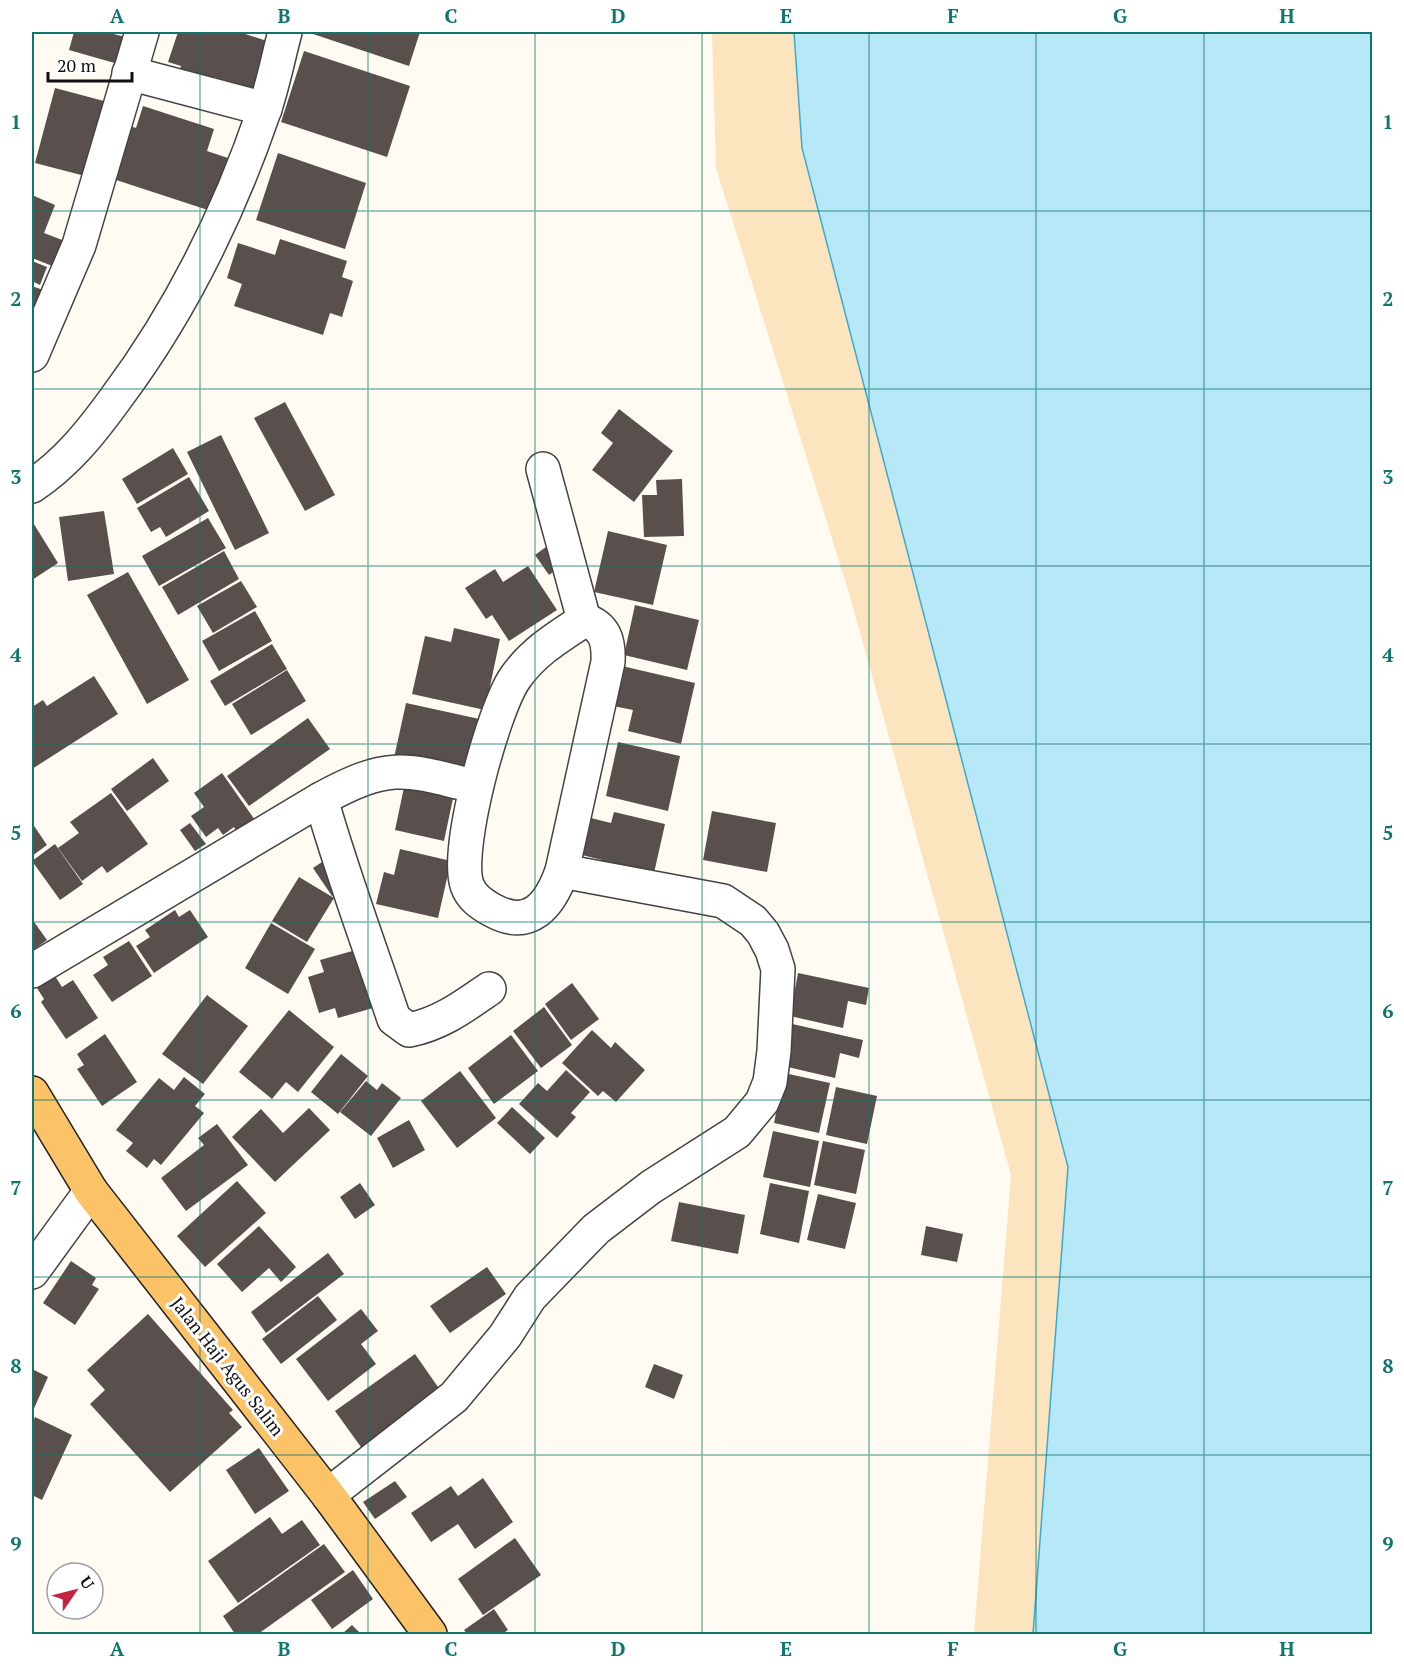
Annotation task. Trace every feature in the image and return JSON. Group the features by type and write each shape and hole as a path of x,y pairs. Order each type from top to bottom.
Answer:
{"main road":[{"name":"Jalan Haji Agus Salim","path":"32,1093 91,1191 328,1495 430,1635"}],"street":[{"path":"32,355 79,245 142,32"},
{"path":"32,486 75,450 136,372 168,322 224,215 265,109 285,32"},
{"path":"129,73 265,109"},
{"path":"543,469 584,620"},
{"path":"584,620 597,624 604,634 609,647 608,662 562,872 548,901 539,910 524,917 501,915 476,900 468,885 465,861 476,788 504,698 514,679 539,651 584,620"},
{"path":"32,971 321,799 368,776 410,771 476,788"},
{"path":"321,799 340,868 357,907 394,1019 409,1030 427,1027 458,1011 489,989"},
{"path":"328,1495 454,1398 505,1336 530,1297 561,1262 624,1206 737,1132 752,1117 770,1082 778,998 778,969 772,950 753,921 739,910 713,899 562,872"},
{"path":"32,1272 91,1191"}],"sand":[{"path":"712,32 794,32 802,148 1068,1167 1033,1634 974,1634 1011,1175 849,593 716,168"}],"water":[{"path":"794,32 1372,32 1372,1634 1033,1634 1068,1167 802,148"}],"building":[{"path":"74,32 105,32 126,37 118,64 69,50"},
{"path":"178,32 239,32 273,43 258,91 214,77 210,90 177,79 181,66 168,62"},
{"path":"307,32 420,32 409,66"},
{"path":"304,51 410,86 387,157 281,122"},
{"path":"55,88 104,101 85,176 35,163"},
{"path":"143,106 214,129 207,151 234,160 217,213 107,177 123,124 136,128"},
{"path":"278,153 366,183 345,249 256,220"},
{"path":"32,195 55,205 44,233 70,243 60,269 32,258"},
{"path":"280,239 347,261 342,277 353,281 342,317 330,313 323,335 234,306 242,284 227,278 238,243 275,255"},
{"path":"32,261 47,267 40,285 32,281"},
{"path":"32,286 43,290 34,312 32,311"},
{"path":"285,402 335,495 305,511 254,418"},
{"path":"619,409 673,451 634,502 592,470 613,443 601,433"},
{"path":"221,435 269,533 235,550 187,452"},
{"path":"173,448 188,474 137,504 122,479"},
{"path":"189,477 209,511 166,537 160,527 151,532 137,508"},
{"path":"682,479 684,536 644,537 642,495 657,495 656,480"},
{"path":"104,511 114,574 68,581 59,517"},
{"path":"208,518 226,548 159,586 142,556"},
{"path":"32,521 58,563 32,580"},
{"path":"608,531 667,545 653,605 594,592"},
{"path":"550,544 564,564 549,575 535,555"},
{"path":"224,551 239,579 178,615 162,587"},
{"path":"528,566 557,610 509,641 492,615 486,619 465,588 495,569 503,582"},
{"path":"128,572 189,680 147,704 87,595"},
{"path":"241,581 257,607 213,633 197,606"},
{"path":"635,605 699,620 687,670 624,655"},
{"path":"255,611 272,641 219,671 202,641"},
{"path":"454,628 500,639 485,710 412,694 425,636 451,642"},
{"path":"272,644 287,669 225,706 210,681"},
{"path":"622,666 695,683 681,744 628,731 633,710 613,706"},
{"path":"287,670 306,701 251,735 232,704"},
{"path":"94,676 118,714 32,769 32,707 43,700 47,706"},
{"path":"406,703 484,720 472,775 394,758"},
{"path":"308,718 330,749 249,806 227,776"},
{"path":"618,742 680,756 668,811 606,796"},
{"path":"153,758 169,781 127,811 111,789"},
{"path":"222,773 257,823 239,835 234,827 223,835 218,828 206,837 191,816 204,807 194,793"},
{"path":"406,778 455,789 444,841 395,830"},
{"path":"111,793 148,844 107,873 102,866 82,881 58,848 79,833 70,822"},
{"path":"712,811 776,823 767,872 703,860"},
{"path":"614,812 665,824 652,882 600,870 602,860 582,855 591,818 611,823"},
{"path":"32,823 47,845 32,856"},
{"path":"190,823 206,844 195,851 180,830"},
{"path":"55,844 83,884 60,900 32,861"},
{"path":"400,849 451,861 438,918 376,904 384,872 394,875"},
{"path":"328,858 346,886 332,896 313,868"},
{"path":"299,877 334,898 307,942 272,921"},
{"path":"175,910 179,917 190,910 208,937 154,973 136,946 150,937 145,930"},
{"path":"32,919 47,940 32,951"},
{"path":"271,923 315,949 288,994 245,968"},
{"path":"129,941 152,976 112,1002 93,975 108,965 103,957"},
{"path":"356,950 373,1008 338,1018 335,1008 319,1013 308,977 324,972 320,960"},
{"path":"53,973 62,987 73,980 98,1018 66,1039 41,1002 44,999 35,985"},
{"path":"798,973 869,988 866,1005 848,1001 843,1028 790,1016"},
{"path":"572,983 599,1019 571,1040 545,1004"},
{"path":"207,995 248,1026 203,1084 162,1054"},
{"path":"544,1007 572,1045 541,1068 513,1031"},
{"path":"289,1010 334,1047 298,1092 286,1082 272,1099 239,1072"},
{"path":"788,1023 863,1040 859,1058 840,1053 835,1078 779,1065"},
{"path":"592,1030 611,1048 615,1042 645,1070 616,1102 603,1091 598,1096 562,1063"},
{"path":"105,1034 137,1082 102,1106 77,1069 84,1065 77,1054"},
{"path":"511,1035 538,1071 494,1104 468,1068"},
{"path":"341,1054 368,1076 338,1114 311,1092"},
{"path":"566,1070 590,1092 571,1113 576,1117 557,1138 519,1104 538,1083 547,1091"},
{"path":"460,1071 496,1118 457,1148 421,1101"},
{"path":"784,1073 830,1083 819,1133 774,1123"},
{"path":"184,1077 205,1094 195,1106 204,1113 161,1165 154,1159 147,1168 126,1151 133,1143 116,1130 159,1078 174,1090"},
{"path":"366,1081 377,1090 382,1083 401,1098 371,1136 340,1112"},
{"path":"836,1087 877,1096 867,1144 826,1135"},
{"path":"512,1107 545,1138 530,1154 497,1123"},
{"path":"309,1108 330,1130 275,1182 232,1137 261,1109 283,1133"},
{"path":"409,1120 425,1150 393,1168 377,1138"},
{"path":"217,1124 248,1165 186,1211 161,1178 204,1145 198,1138"},
{"path":"773,1131 819,1141 810,1187 763,1177"},
{"path":"823,1141 865,1150 856,1194 814,1185"},
{"path":"237,1181 266,1213 205,1267 177,1236"},
{"path":"360,1183 375,1205 355,1219 340,1197"},
{"path":"770,1183 809,1191 799,1243 760,1234"},
{"path":"818,1194 856,1203 845,1249 807,1240"},
{"path":"679,1202 745,1215 738,1254 671,1241"},
{"path":"259,1226 296,1267 281,1282 269,1268 242,1292 217,1264"},
{"path":"926,1226 963,1234 957,1262 921,1255"},
{"path":"328,1253 344,1274 266,1333 251,1312"},
{"path":"71,1261 96,1278 92,1285 99,1289 75,1325 43,1303"},
{"path":"487,1267 506,1294 450,1333 430,1306"},
{"path":"318,1296 337,1320 281,1364 262,1339"},
{"path":"361,1309 378,1331 361,1344 376,1364 328,1401 296,1359"},
{"path":"148,1314 233,1410 229,1413 242,1427 170,1492 90,1404 105,1390 87,1370"},
{"path":"415,1354 445,1397 366,1454 335,1411"},
{"path":"654,1364 683,1375 674,1399 645,1387"},
{"path":"32,1369 48,1377 32,1413"},
{"path":"35,1417 72,1435 42,1500 32,1495 32,1424"},
{"path":"259,1448 289,1491 255,1514 226,1470"},
{"path":"483,1478 513,1522 475,1549 458,1524 431,1542 411,1513 451,1486 458,1496"},
{"path":"395,1481 407,1497 375,1519 363,1502"},
{"path":"270,1517 282,1534 302,1520 320,1545 238,1603 208,1561"},
{"path":"515,1538 541,1575 483,1615 458,1579"},
{"path":"324,1544 345,1572 258,1634 235,1634 223,1616"},
{"path":"353,1570 373,1599 332,1629 311,1600"},
{"path":"494,1609 508,1630 502,1634 467,1634 464,1630"},
{"path":"352,1625 361,1634 342,1634"}]}
